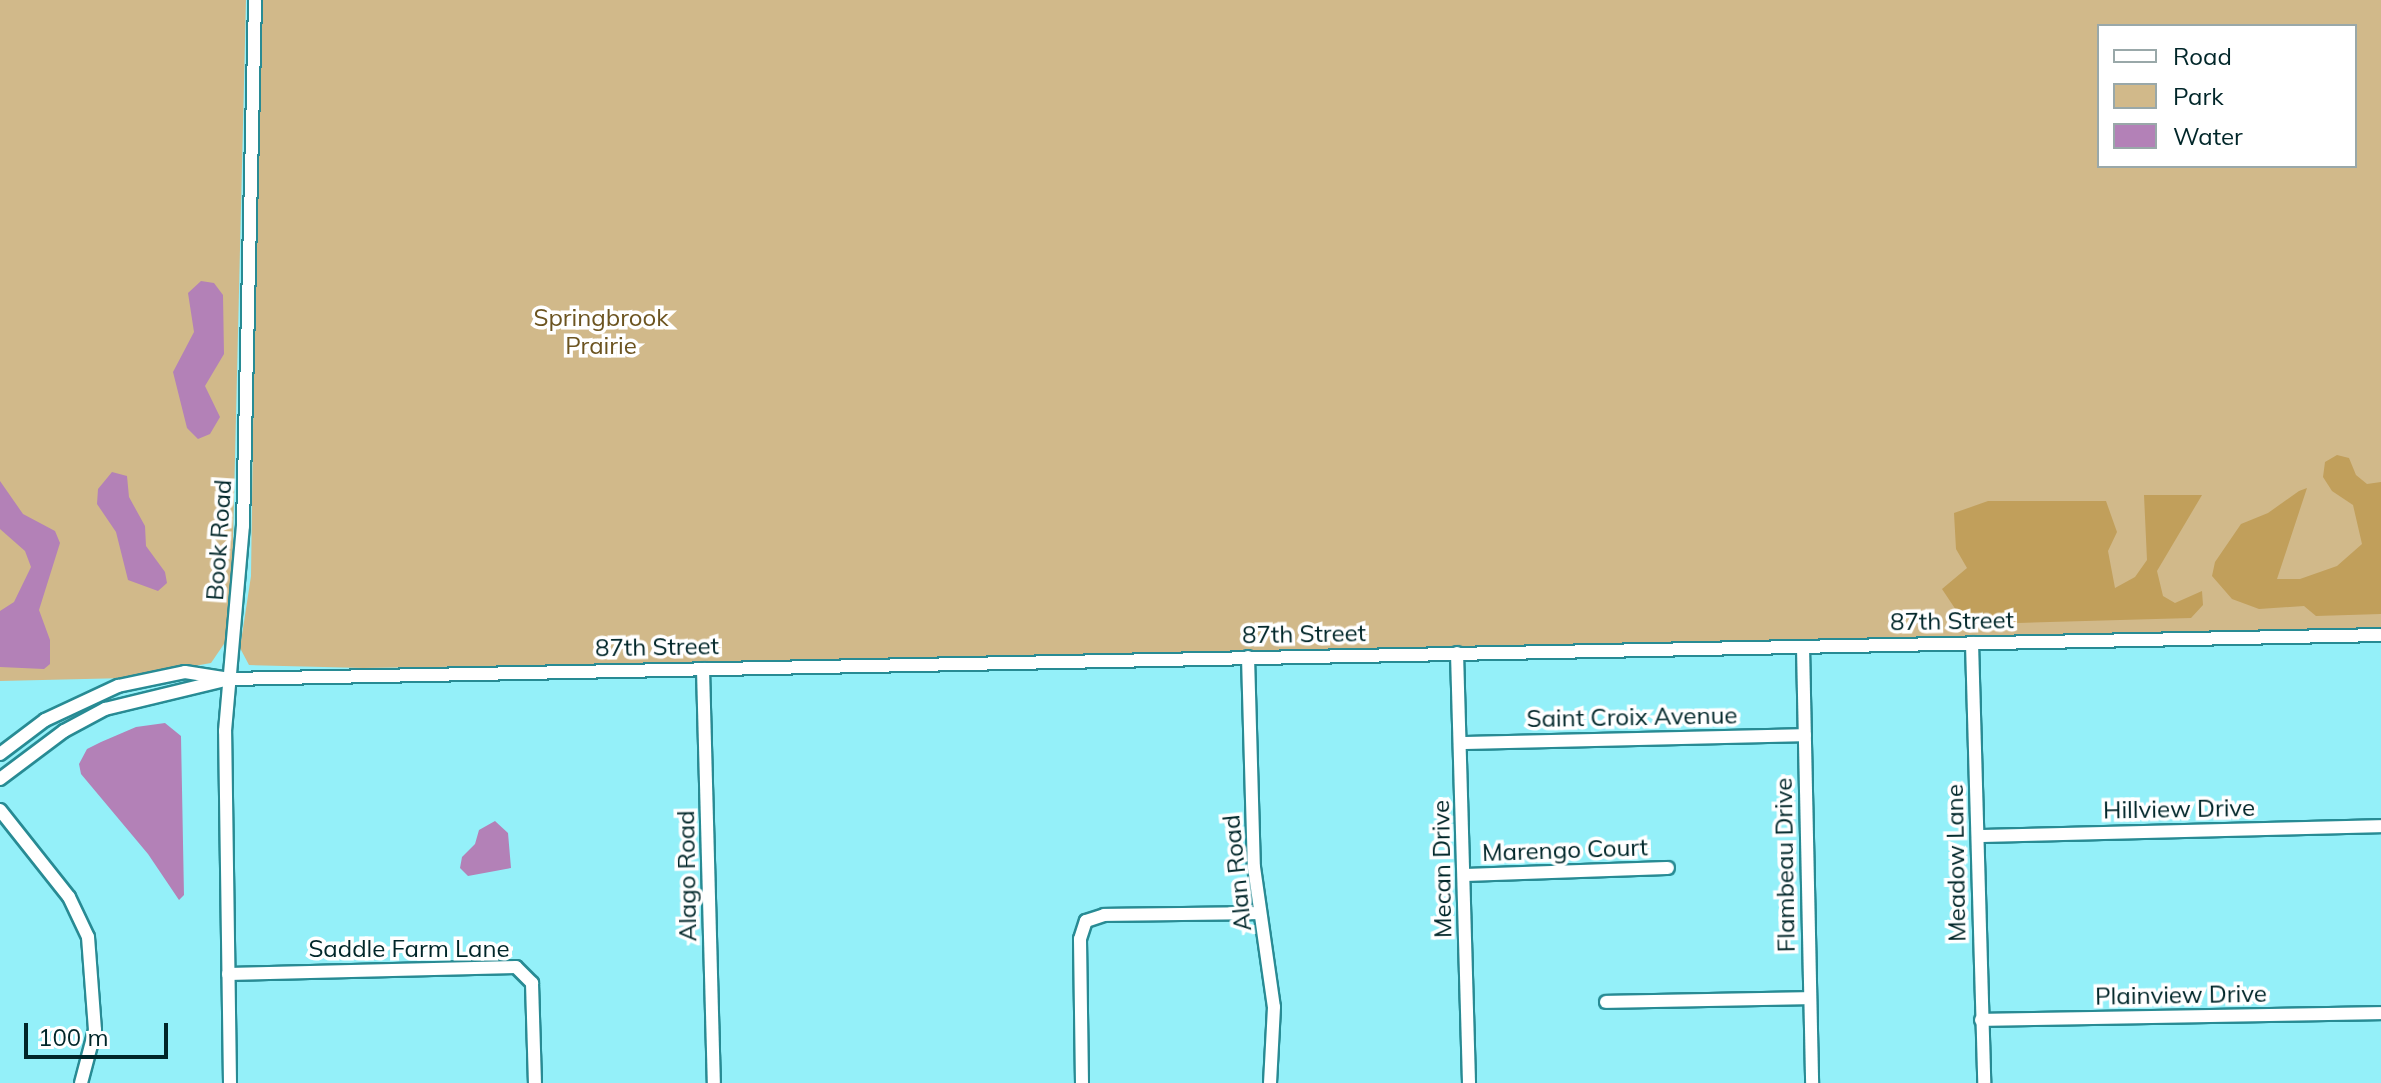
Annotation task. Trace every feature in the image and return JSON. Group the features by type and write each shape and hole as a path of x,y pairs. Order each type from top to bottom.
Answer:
{"street":[{"name":"Book Road","path":"230,1083 229,679 244,510 255,0"},
{"name":"87th Street","path":"0,754 45,720 118,686 185,672 229,679 2381,635"},
{"name":"Meadow Lane","path":"1972,643 1984,1083"},
{"name":"Flambeau Drive","path":"1803,647 1812,1083"},
{"name":"Mecan Drive","path":"1457,653 1469,1083"},
{"name":"Alan Road","path":"1248,657 1252,845 1274,1007 1270,1083"},
{"name":"Alago Road","path":"703,669 714,1083"},
{"name":"87th Street","path":"0,779 64,731 105,709 229,679"},
{"name":"Saint Croix Avenue","path":"1460,743 1805,735"},
{"path":"0,810 69,897 88,937 95,1030 81,1083"},
{"name":"Hillview Drive","path":"1978,836 2381,826"},
{"name":"Marengo Court","path":"1464,875 1668,868"},
{"path":"1082,1083 1080,939 1086,921 1104,915 1260,913"},
{"name":"Saddle Farm Lane","path":"228,974 516,967 532,983 535,1083"},
{"path":"1606,1002 1810,998"},
{"name":"Plainview Drive","path":"1981,1020 2381,1013"}],"green space":[{"path":"0,0 246,0 232,582 226,641 211,663 127,678 0,681"},
{"name":"Springbrook Prairie","path":"259,0 2381,0 2381,628 1389,654 363,668 249,665 240,648 251,576"}],"shaded area":[{"path":"2337,455 2349,458 2356,475 2367,484 2381,482 2381,614 2316,616 2304,606 2259,609 2232,599 2212,576 2215,562 2241,524 2268,513 2299,491 2307,488 2277,579 2300,579 2337,566 2362,544 2353,505 2332,491 2323,477 2325,462"},
{"path":"2144,495 2202,495 2157,571 2163,596 2175,603 2202,591 2203,605 2191,618 1950,625 1956,610 1942,589 1967,568 1956,549 1954,513 1988,501 2106,501 2117,532 2108,551 2115,588 2135,577 2147,560"}],"water":[{"path":"201,281 214,283 223,295 224,354 205,386 220,417 210,434 198,439 187,428 173,372 194,332 188,293"},
{"path":"112,472 127,476 129,497 145,526 146,546 165,572 167,583 158,591 128,580 116,532 97,504 98,489"},
{"path":"0,481 23,514 55,531 60,543 39,610 50,640 50,664 44,669 0,667 0,611 14,602 31,567 25,551 0,529"},
{"path":"165,723 181,736 184,895 179,900 148,854 81,774 79,764 87,749 101,742 136,727"},
{"path":"495,821 508,833 511,868 468,876 460,868 462,857 475,844 479,830"}]}
